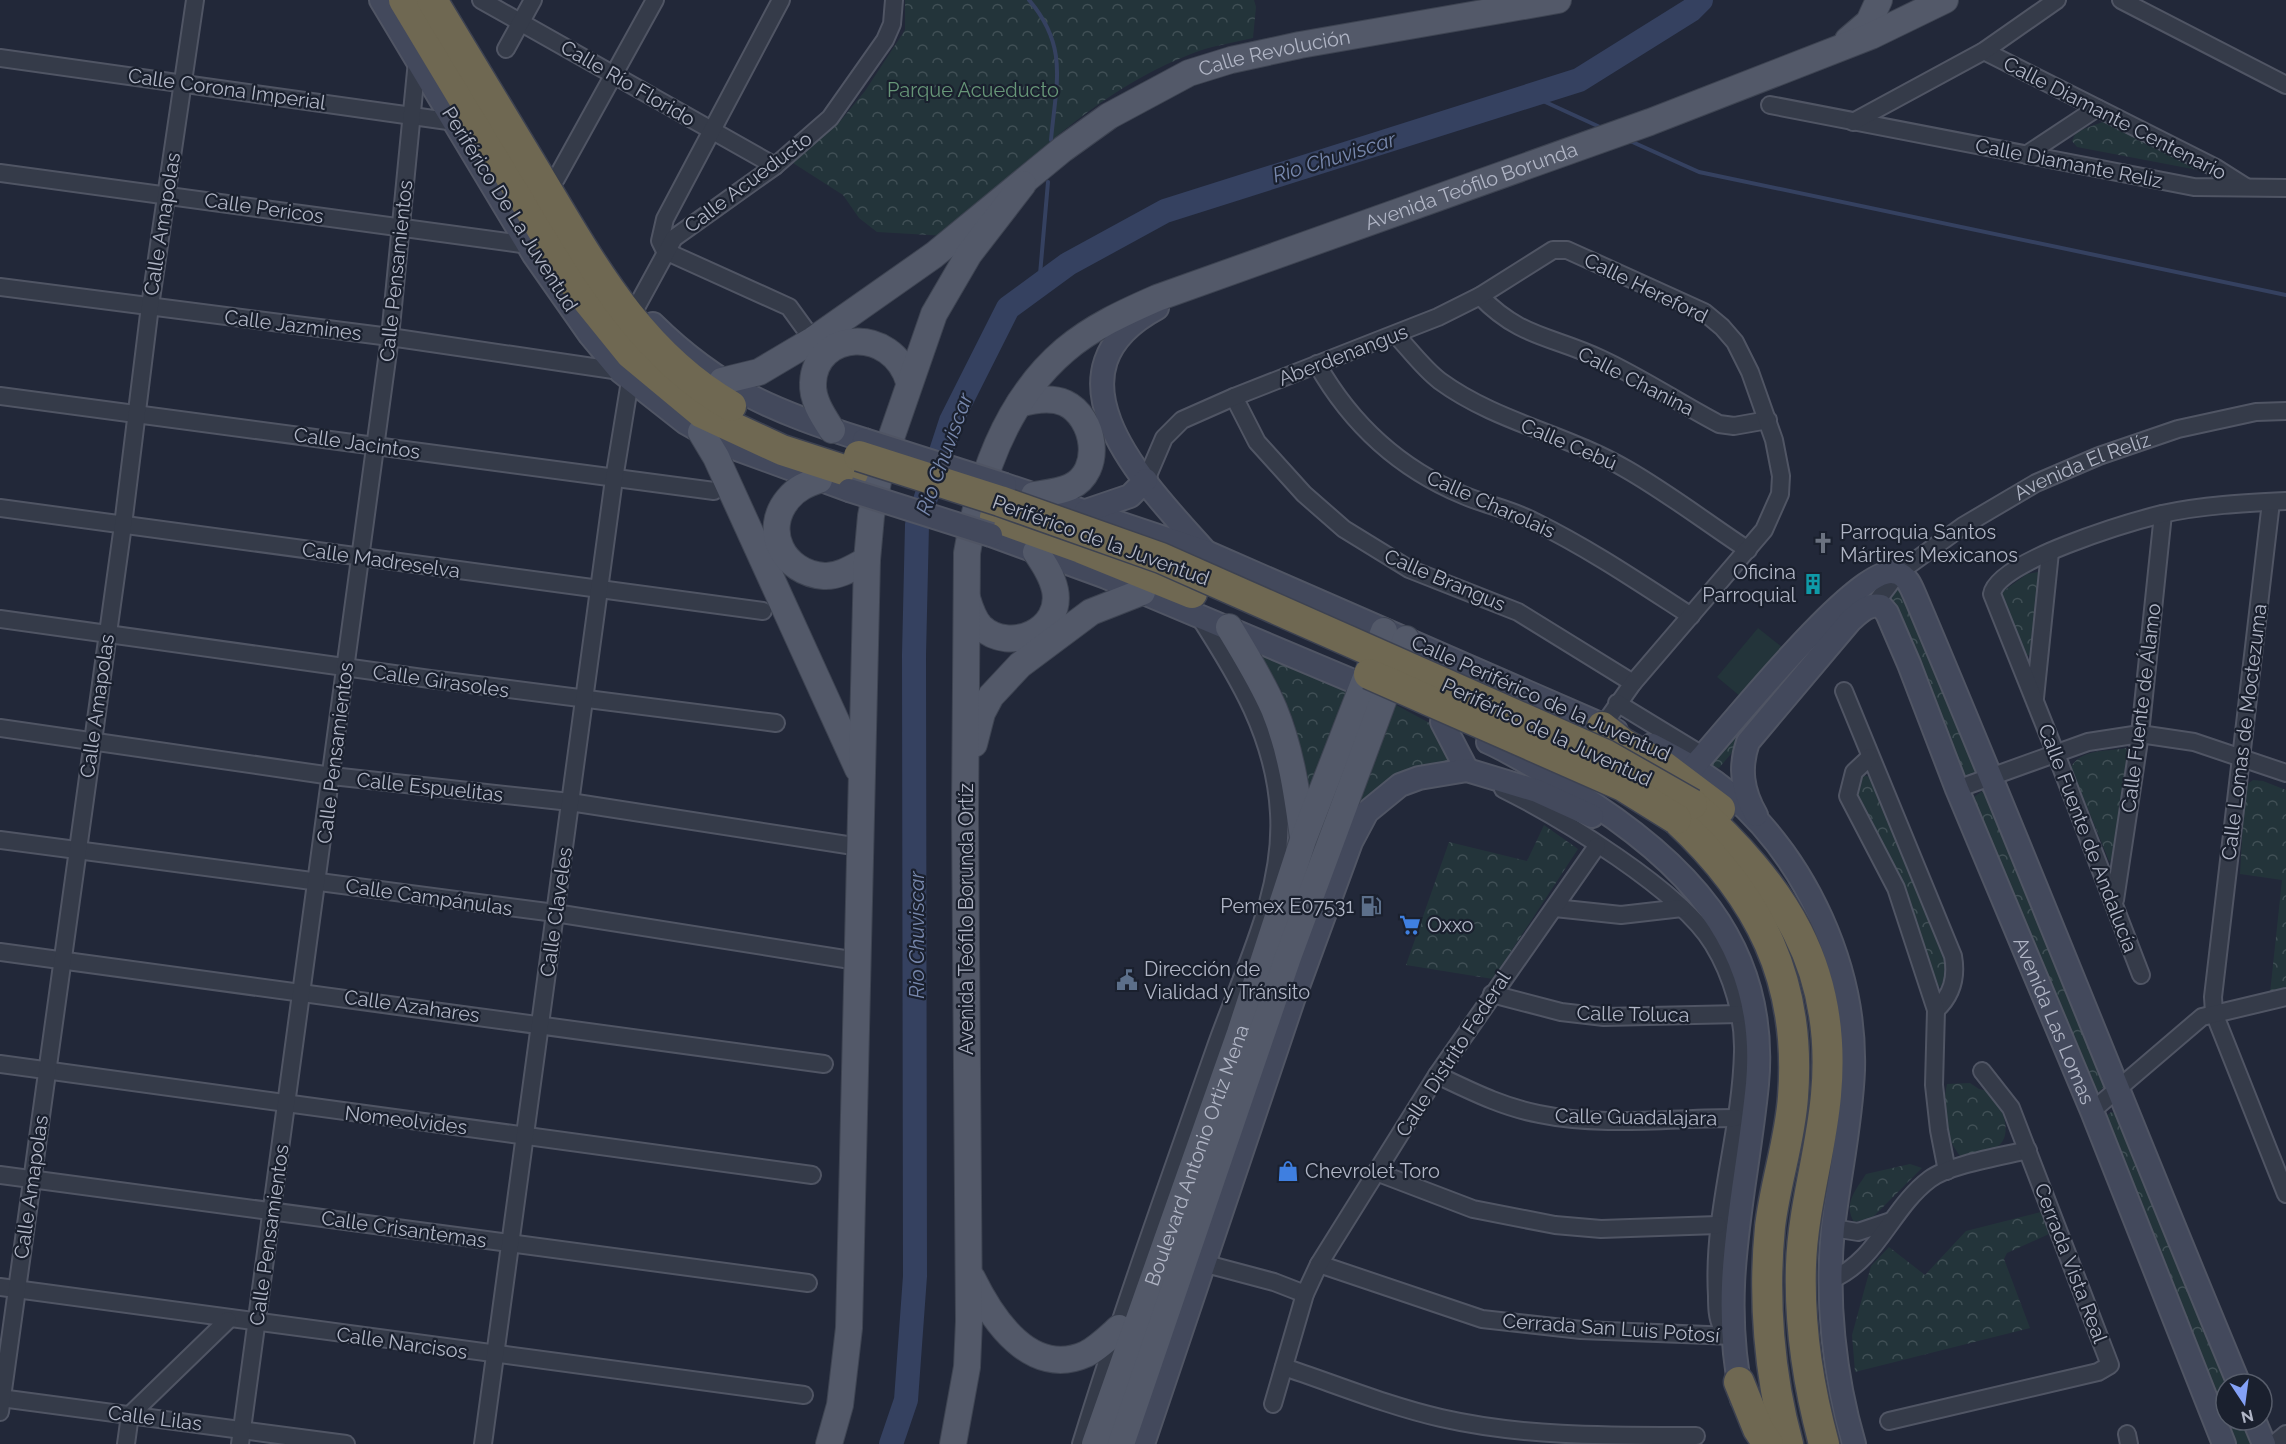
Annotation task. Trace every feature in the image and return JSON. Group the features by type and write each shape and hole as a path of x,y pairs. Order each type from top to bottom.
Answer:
{"highway":[{"name":"Periférico De La Juventud","path":"404,0 576,286 631,354 702,413 783,450 847,468"},
{"name":"Periférico De La Juventud","path":"432,0 580,245 619,305 642,332 710,394 748,417 847,468"},
{"path":"768,462 847,468"},
{"name":"Periférico de la Juventud","path":"847,468 993,526"},
{"name":"Periférico de la Juventud","path":"847,468 1000,501 1161,558 1606,755 1684,812 1756,913 1780,967 1791,1010 1795,1051 1793,1099 1770,1227 1768,1269 1772,1363 1780,1414 1788,1444"},
{"path":"993,526 1081,548 1194,604"},
{"name":"Periférico de la Juventud","path":"1194,604 1440,706 1684,812 1727,836 1772,887 1795,924 1814,968 1827,1047 1826,1095 1805,1216 1801,1264 1805,1354 1824,1444"},
{"path":"1609,715 1622,744 1663,766 1710,799 1764,859 1771,874 1772,887"},
{"path":"1513,753 1571,776 1643,814 1683,845 1756,913"},
{"path":"1739,1382 1758,1429 1768,1444"}],"main road":[{"name":"Periférico De La Juventud","path":"381,0 529,245 590,335 625,376 701,432 723,444 768,462"},
{"path":"449,0 556,179 638,306 680,348 722,381 766,405 832,430"},
{"path":"1837,50 1869,22 1879,0"},
{"name":"Calle Revolución","path":"1023,184 1063,149 1109,116 1189,73 1231,60 1300,45 1546,1"},
{"name":"Avenida Teófilo Borunda","path":"1019,404 1065,350 1097,327 1157,298 1540,159 1650,122 1837,50 1936,2"},
{"path":"722,381 759,372 813,340 934,255 1023,184"},
{"path":"829,1444 840,1405 849,1328 867,560 871,516 881,466 934,314 969,254 1023,184"},
{"path":"1206,552 1146,480 1116,438 1106,414 1102,393 1104,370 1112,344 1126,328 1155,309 1235,270"},
{"path":"832,430 816,401 813,383 817,366 830,351 848,342 869,341 886,348 898,359 909,382"},
{"path":"1019,404 1044,400 1064,404 1079,414 1092,443 1090,462 1081,480 1071,487 1034,495"},
{"name":"Avenida Teófilo Borunda Ortíz","path":"953,1444 966,1367 968,1269 965,815 967,553 974,512 984,476 1019,404"},
{"name":"Calle Periférico de la Juventud","path":"832,430 847,468 1005,485 1206,552 1395,635 1609,715 1640,738 1699,761 1764,829 1802,880 1822,919 1848,999 1852,1030 1853,1070 1848,1128 1833,1228 1831,1280 1833,1328 1840,1382 1854,1444"},
{"path":"701,432 717,457 862,776"},
{"path":"847,468 801,487 787,501 779,519 778,542 786,560 801,571 825,576 844,572 867,560"},
{"path":"1086,511 1130,496 1146,480"},
{"path":"993,526 1036,552 1142,592 1194,604 1229,627 1513,753 1646,840 1685,877 1720,924 1743,971 1752,1003 1758,1060 1733,1249 1731,1288 1733,1336 1739,1382 1752,1444"},
{"path":"965,595 981,627 1001,638 1021,639 1038,631 1048,619 1054,606 1056,592 1051,576 1036,552"},
{"name":"Avenida El Relíz","path":"1699,761 1798,647 1852,592 1880,574 1898,573"},
{"name":"Avenida Las Lomas","path":"1898,573 1909,584 1916,598 1992,777 2117,1091 2234,1372"},
{"path":"965,815 974,743 982,713 991,696 1020,665 1091,612 1142,592"},
{"path":"1764,829 1754,811 1742,778 1742,760 1748,742 1850,621 1863,610 1874,605"},
{"name":"Avenida Las Lomas","path":"1874,605 1881,606 1887,613 1957,789 2092,1112 2224,1444"},
{"path":"1229,627 1259,679 1278,722 1289,755 1304,840"},
{"name":"Boulevard Antonio Ortiz Mena","path":"1143,1444 1195,1261 1251,1097 1375,690 1395,635"},
{"name":"Boulevard Antonio Ortiz Mena","path":"1095,1444 1240,1033 1304,840 1375,690"},
{"path":"1442,722 1467,770 1538,791 1646,840"},
{"name":"Boulevard Antonio Ortiz Mena","path":"1251,1097 1293,1000 1350,842 1367,812 1400,785 1419,778 1467,770"},
{"name":"Boulevard Antonio Ortiz Mena","path":"1121,1444 1195,1261"},
{"path":"968,1269 996,1322 1012,1339 1036,1354 1063,1359 1085,1354 1119,1328"}],"street":[{"name":"Calle Amapolas","path":"1,1402 8,1289 32,1179 123,525 135,413 195,0"},
{"name":"Calle Río Florido","path":"481,0 522,21 614,77 775,166"},
{"path":"506,49 533,0"},
{"path":"556,179 655,0"},
{"path":"781,0 665,219 660,241 665,251 789,308 813,340"},
{"name":"Calle Acueducto","path":"638,306 665,251 681,232 775,166 817,131 850,91 885,40 892,24 894,0"},
{"path":"1853,122 1984,51 2057,0"},
{"path":"2121,0 2286,85"},
{"name":"Calle Diamante Centenario","path":"1984,51 2216,168 2246,187"},
{"name":"Calle Corona Imperial","path":"0,58 412,114 455,122"},
{"name":"Calle Pensamientos","path":"241,1436 319,882 345,668 390,337 417,61"},
{"name":"Calle Diamante Reliz","path":"1770,105 2194,187 2286,188"},
{"path":"2026,155 2097,108"},
{"name":"Calle Pericos","path":"0,173 529,245"},
{"name":"Aberdenangus","path":"1146,480 1164,438 1182,420 1234,396 1396,335 1480,296 1549,251 1562,249"},
{"name":"Calle Hereford","path":"1562,249 1670,295 1713,319 1741,352 1768,420 1778,458 1781,484 1764,530 1633,683 1609,715"},
{"name":"Calle Jazmines","path":"0,288 390,337 625,376"},
{"name":"Calle Chanina","path":"1480,296 1495,312 1523,331 1600,358 1719,423 1734,426 1768,420"},
{"name":"Calle Cebú","path":"1396,335 1439,380 1466,398 1626,469 1748,550"},
{"name":"Calle Charolais","path":"1317,364 1335,395 1364,430 1388,452 1425,476 1462,495 1532,520 1587,549 1691,616"},
{"name":"Calle Claveles","path":"483,1444 614,478 625,376"},
{"name":"Calle Jacintos","path":"0,396 714,491"},
{"name":"Calle Brangus","path":"1234,396 1257,442 1304,494 1344,529 1409,569 1518,612 1633,683"},
{"name":"Avenida El Relíz","path":"1898,573 1963,526 2036,483 2099,456 2218,419 2256,412 2286,411"},
{"name":"Calle Fuente de Andalucía","path":"2141,975 2115,903 1992,594 1995,585 2006,574 2050,552 2108,529 2163,514 2220,505 2278,502"},
{"name":"Calle Lomas de Moctezuma","path":"2214,1013 2213,997 2242,756 2278,502"},
{"name":"Calle Madreselva","path":"0,508 763,611"},
{"name":"Calle Fuente de Álamo","path":"2115,903 2140,734 2163,514"},
{"name":"Calle Fuente de Andalucía","path":"2035,702 2050,552"},
{"path":"1874,605 1898,573"},
{"path":"1081,1444 1176,1159 1261,921 1279,838 1275,776 1262,729 1245,691 1194,604"},
{"name":"Calle Girasoles","path":"0,619 345,668 776,723"},
{"path":"1844,691 1953,956 1955,967 1952,987 1948,998 1935,1010"},
{"name":"Calle Espuelitas","path":"0,728 332,776 570,802 860,847"},
{"path":"1957,789 2088,742 2140,734 2169,736 2242,756 2286,773"},
{"path":"1870,757 1860,763 1854,772 1848,796 1896,888 1935,1010 1935,1108 1947,1171"},
{"path":"1467,770 1520,798 1639,873 1701,925 1722,960 1740,1014 1743,1052 1718,1225 1715,1275 1722,1327 1733,1336"},
{"name":"Calle Campánulas","path":"0,840 555,914 857,960"},
{"name":"Calle Distrito Federal","path":"1273,1404 1305,1294 1319,1264 1437,1075 1597,846"},
{"path":"1555,908 1621,915 1682,908"},
{"name":"Calle Azahares","path":"0,951 540,1023 824,1064"},
{"name":"Calle Toluca","path":"1492,994 1561,1012 1604,1017 1740,1014"},
{"path":"2092,1112 2196,1020 2214,1013 2286,997"},
{"path":"2214,1013 2286,1194"},
{"name":"Nomeolvides","path":"0,1065 812,1174"},
{"name":"Cerrada Vista Real","path":"1889,1421 2098,1372 2109,1365 2011,1108 1982,1071"},
{"name":"Calle Guadalajara","path":"1437,1075 1493,1102 1540,1115 1585,1119 1735,1118"},
{"path":"1831,1280 1860,1263 1891,1221 1922,1185 1932,1177 2028,1150"},
{"path":"1376,1172 1473,1209 1555,1225 1601,1229 1718,1225"},
{"name":"Calle Crisantemas","path":"0,1175 808,1283"},
{"path":"1833,1228 1858,1232 1891,1221"},
{"path":"1195,1261 1274,1282 1305,1294"},
{"name":"Cerrada San Luis Potosí","path":"1319,1264 1482,1319 1581,1330 1733,1336"},
{"name":"Calle Narcisos","path":"8,1289 804,1395"},
{"path":"126,1444 130,1415 228,1320"},
{"path":"1284,1367 1438,1418 1485,1427 1613,1436 1696,1436"},
{"name":"Calle Lilas","path":"1,1402 130,1415 241,1436 346,1444"},
{"path":"2274,1444 2286,1434"}],"green space":[{"name":"Parque Acueducto","path":"905,0 1254,0 1256,7 1253,38 1191,54 1156,69 1123,88 1091,109 1031,158 947,236 877,232 859,218 843,195 793,163 842,119 865,91 905,30"},
{"path":"2105,121 2204,164 2203,171 2077,147 2072,141 2076,132"},
{"path":"2038,572 2041,577 2035,649 2029,655 2024,655 2002,602 2002,592 2027,574"},
{"path":"1898,586 1905,586 1979,770 1969,777 1963,776 1891,603 1890,593"},
{"path":"1844,605 1855,607 1719,768 1711,766 1709,762"},
{"path":"1758,628 1782,647 1741,697 1717,677"},
{"path":"1257,650 1355,689 1311,814 1294,722 1280,688"},
{"path":"1396,705 1437,727 1461,762 1430,764 1401,773 1376,789 1355,812"},
{"path":"2126,748 2129,754 2115,860 2109,861 2071,767 2088,754"},
{"path":"1863,775 1870,777 1874,785 1949,963 1941,987 1936,985 1901,879 1856,802 1857,780"},
{"path":"2253,780 2263,781 2286,790 2286,990 2270,993 2282,880 2240,874 2245,786"},
{"path":"1985,789 2105,1082 2105,1086 2097,1093 2092,1093 1974,803 1974,797"},
{"path":"1544,825 1578,849 1493,979 1406,965 1449,842 1527,861"},
{"path":"1970,1083 1979,1089 1992,1092 1999,1104 2006,1128 2002,1142 1997,1147 1961,1157 1947,1131 1944,1113 1945,1094 1947,1084"},
{"path":"2111,1112 2117,1114 2224,1372 2214,1372 2214,1401 2103,1119"},
{"path":"1910,1164 1922,1168 1872,1218 1854,1222 1850,1203 1866,1174"},
{"path":"2041,1212 2049,1234 2007,1253 2004,1259 2030,1328 1855,1372 1852,1335 1871,1266 1889,1247 1925,1275 1966,1231"},
{"path":"2226,1432 2249,1432 2254,1444 2231,1444"}],"waterway":[{"path":"1029,0 1042,17 1055,50 1057,83 1051,140"},
{"name":"Rio Chuviscar","path":"891,1444 906,1400 915,1276 914,655 917,525 951,421 1008,308 1068,264 1165,211 1579,80 1691,10 1701,0"},
{"path":"1530,95 1602,128"},
{"path":"1628,140 1699,172 2286,295"},
{"path":"1039,286 1048,182"}],"place":[{"name":"Parroquia Santos Mártires Mexicanos","path":"1823,543"},
{"name":"Oficina Parroquial","path":"1813,584"},
{"name":"Pemex E07531","path":"1371,906"},
{"name":"Oxxo","path":"1410,925"},
{"name":"Dirección de Vialidad y Tránsito","path":"1127,980"},
{"name":"Chevrolet Toro","path":"1288,1171"}]}
